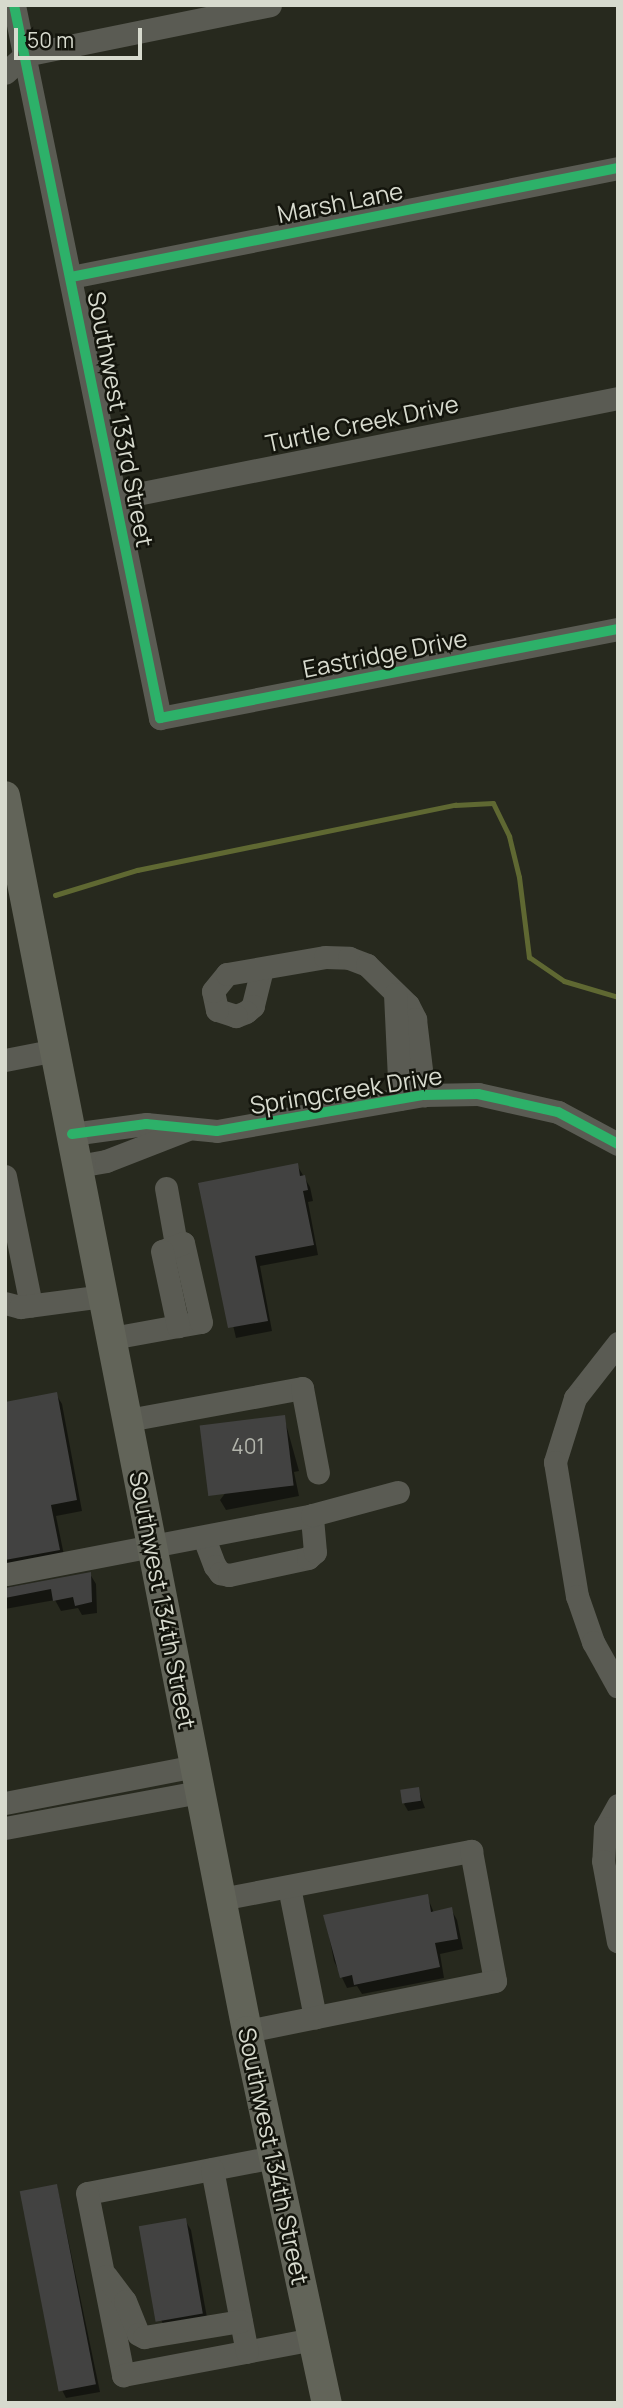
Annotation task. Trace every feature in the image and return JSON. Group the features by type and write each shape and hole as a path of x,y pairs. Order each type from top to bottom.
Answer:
{"main road":[{"name":"Southwest 134th Street","path":"5,796 247,2031 327,2403"}],"street":[{"name":"Southwest 133rd Street","path":"13,5 15,51 71,277 160,718"},
{"path":"5,73 15,51 271,5"},
{"name":"Marsh Lane","path":"71,277 618,168"},
{"name":"Turtle Creek Drive","path":"117,498 618,398"},
{"name":"Eastridge Drive","path":"160,718 618,629"},
{"path":"262,970 297,960 349,958 368,965 408,1005 421,1037 424,1095"},
{"path":"395,994 400,1099"},
{"path":"5,1060 55,1050"},
{"name":"Springcreek Drive","path":"72,1134 146,1124 186,1130 246,1128 424,1095 478,1094 517,1100 590,1126 618,1144"},
{"name":"Springcreek Drive","path":"78,1166 106,1161 186,1130"},
{"path":"5,1176 31,1305"},
{"path":"112,1338 202,1320 187,1246 176,1244 166,1188"},
{"path":"5,1303 31,1305 104,1296"},
{"path":"618,1343 575,1398 555,1462 577,1596 593,1642 618,1687"},
{"path":"128,1420 302,1388 318,1473"},
{"path":"7,1574 312,1516 398,1492"},
{"path":"204,1538 215,1566 229,1575 308,1558 315,1552 312,1516"},
{"path":"5,1803 197,1779"},
{"path":"5,1828 197,1779"},
{"path":"618,1805 605,1828 603,1861 618,1942"},
{"path":"221,1899 471,1851 495,1981 247,2031"},
{"path":"289,1887 315,2017"},
{"path":"274,2157 87,2193 123,2375 313,2339"},
{"path":"212,2169 247,2352"},
{"path":"102,2270 125,2301 138,2334 144,2337 241,2321"}],"building":[{"path":"298,1163 300,1176 305,1175 308,1190 303,1191 314,1245 255,1256 268,1321 228,1328 198,1183"},
{"path":"57,1392 77,1500 51,1505 60,1550 5,1560 5,1402"},
{"path":"285,1415 294,1485 208,1496 200,1425"},
{"path":"91,1572 92,1602 75,1606 73,1597 53,1601 51,1589 5,1598 5,1588"},
{"path":"419,1787 421,1801 402,1804 400,1790"},
{"path":"428,1894 431,1912 452,1907 458,1939 435,1943 440,1967 354,1985 352,1975 340,1978 323,1915"},
{"path":"57,2184 96,2384 59,2392 20,2191"},
{"path":"186,2218 203,2314 156,2322 139,2226"}],"waterway":[{"path":"55,895 137,870 455,805 493,803 509,836 519,877 529,957 564,981 618,997"}],"cycle path":[{"path":"14,5 160,718 618,629"},
{"path":"71,277 618,168"},
{"path":"72,1134 146,1124 217,1131 424,1095 478,1094 558,1112 618,1144"}]}
